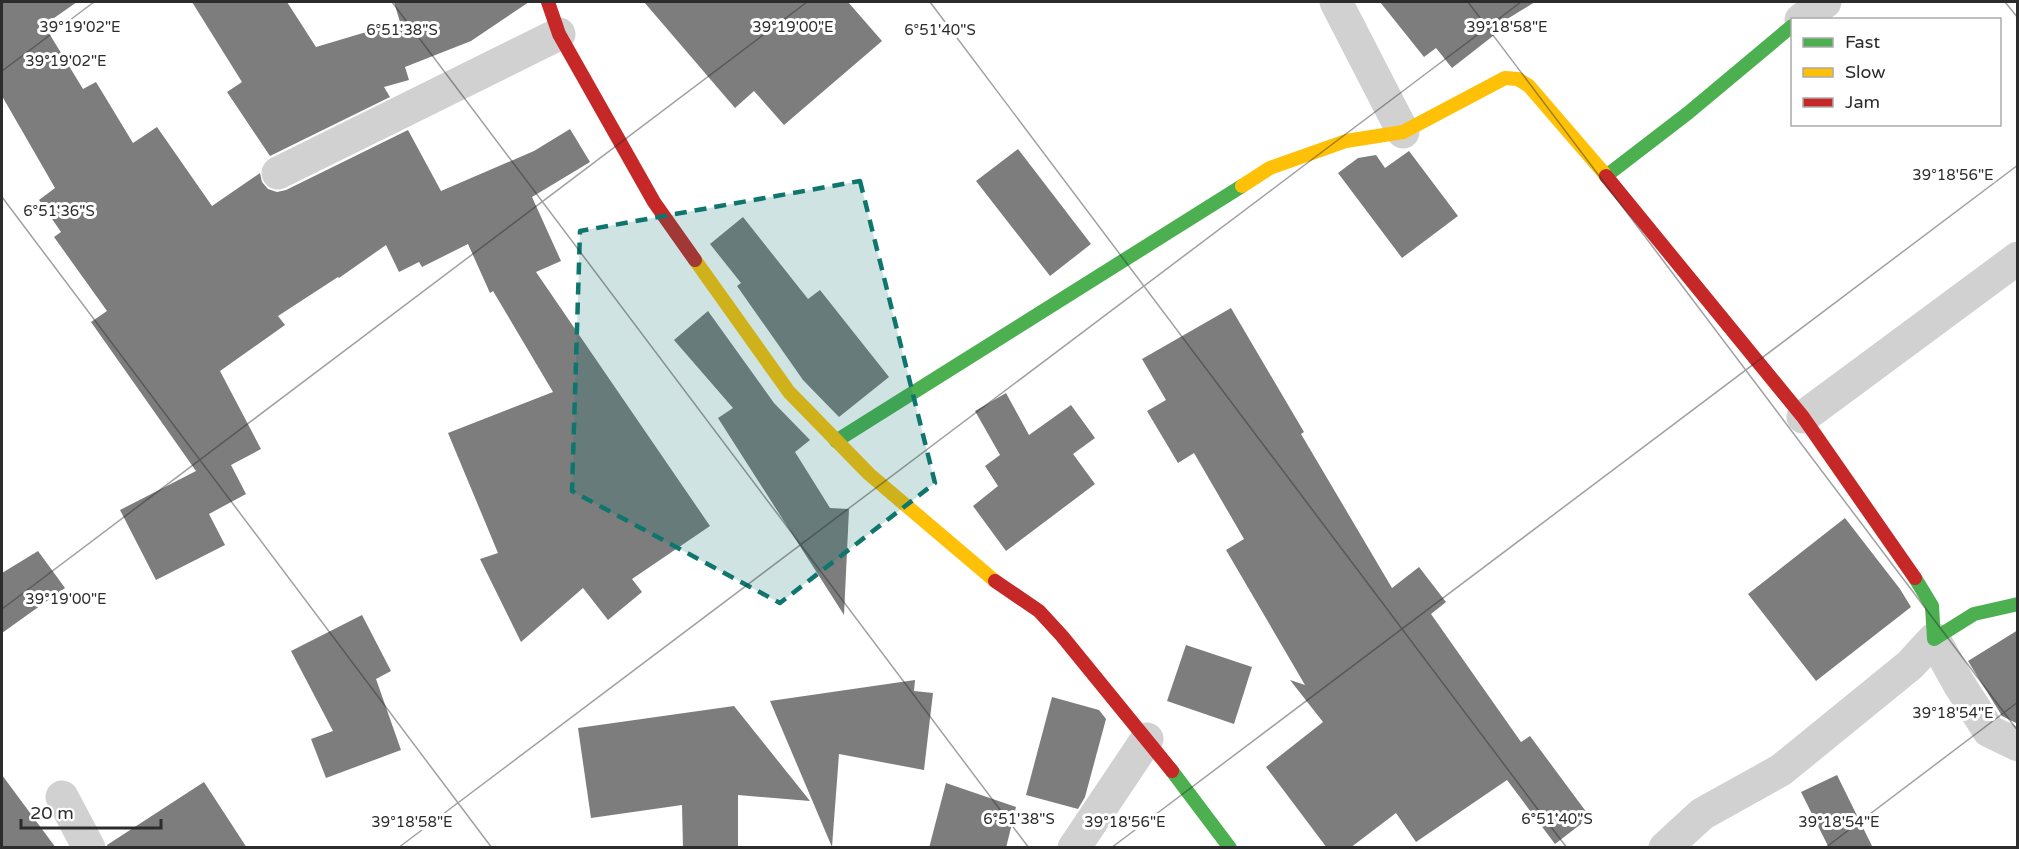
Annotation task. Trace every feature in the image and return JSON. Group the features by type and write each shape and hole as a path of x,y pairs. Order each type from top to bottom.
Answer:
{"street":[{"path":"548,2 559,34 654,202 789,392 869,474 987,575 1039,611 1147,739 1230,848"},
{"path":"1336,2 1403,132"},
{"path":"1804,18 1826,2"},
{"path":"1606,176 1697,106 1791,27"},
{"path":"278,172 559,34"},
{"path":"836,441 1270,168 1346,141 1403,132 1505,78 1518,79 1530,86 1606,176 1803,417 1919,583 1932,606 1934,639 1989,731 2018,745"},
{"path":"1803,417 2018,258"},
{"path":"1665,848 1702,814 1781,770 1910,665 1934,639 1974,614 2018,604"},
{"path":"1074,848 1147,739"},
{"path":"62,797 89,848"}],"highlighted area":[{"path":"860,181 935,483 780,603 572,491 580,231"}],"building":[{"path":"2,2 77,2 44,25 83,89 96,82 133,143 157,127 212,206 260,173 262,182 268,189 277,192 286,190 408,130 441,191 534,151 570,129 590,162 532,197 561,261 536,272 710,526 632,579 642,592 608,620 583,588 521,642 480,559 498,553 448,433 553,392 493,291 490,293 468,244 422,267 419,262 399,272 386,245 278,316 285,325 220,371 261,449 231,465 246,494 209,514 225,545 156,580 120,510 196,471 91,322 107,311 54,237 61,232 39,200 55,188 2,96"},
{"path":"192,2 287,2 316,47 400,22 394,2 529,2 471,41 405,67 409,80 384,87 390,97 270,156 227,92 242,82"},
{"path":"644,2 848,2 882,41 784,125 754,91 735,108"},
{"path":"1380,2 1535,2 1494,27 1498,32 1452,68 1436,48 1424,57"},
{"path":"1018,149 1091,244 1050,276 976,181"},
{"path":"1409,151 1458,216 1402,258 1338,173 1358,158 1376,155 1385,168"},
{"path":"743,217 808,299 820,290 889,377 839,417 803,380 737,286 741,283 710,244"},
{"path":"1231,308 1304,432 1301,434 1392,588 1419,567 1446,602 1431,614 1521,742 1530,736 1590,817 1555,844 1507,780 1416,842 1396,813 1350,848 1327,848 1266,767 1323,722 1290,680 1305,685 1226,550 1244,539 1194,453 1178,463 1147,411 1166,400 1142,359"},
{"path":"708,311 774,403 810,440 795,452 830,508 849,509 844,615 718,418 733,408 674,340"},
{"path":"1006,393 1029,435 1071,405 1095,438 1073,454 1095,484 1006,551 973,506 998,486 985,466 1000,455 975,411"},
{"path":"1845,518 1900,589 1911,607 1816,681 1748,594"},
{"path":"38,551 65,588 2,633 2,573"},
{"path":"362,615 391,671 376,679 401,750 326,778 311,739 333,731 291,651"},
{"path":"2018,630 2018,724 2002,716 1968,661"},
{"path":"1186,645 1252,667 1234,724 1167,701"},
{"path":"915,680 914,691 933,693 924,770 839,754 832,847 770,701"},
{"path":"1052,697 1099,710 1106,719 1085,797 1078,809 1026,795"},
{"path":"734,706 810,801 738,795 738,848 683,848 682,805 591,818 578,728"},
{"path":"2,775 56,848 2,848"},
{"path":"1837,775 1873,848 1829,848 1801,792"},
{"path":"204,782 247,848 108,848 107,845"},
{"path":"946,783 1016,807 1006,848 929,848"}],"traffic: fast":[{"path":"1604,173 1606,176 1688,113 1791,27"},
{"path":"836,441 1242,186"},
{"path":"1915,578 1932,606 1934,639 1974,614 2018,604"},
{"path":"1172,771 1230,848"}],"traffic: slow":[{"path":"1242,186 1270,168 1346,141 1403,132 1505,78 1518,79 1529,86 1604,173"},
{"path":"695,260 789,392 869,474 995,581"}],"traffic: jam":[{"path":"548,2 559,34 654,202 695,260"},
{"path":"1606,176 1803,417 1915,578"},
{"path":"995,581 1039,611 1172,771"}]}
